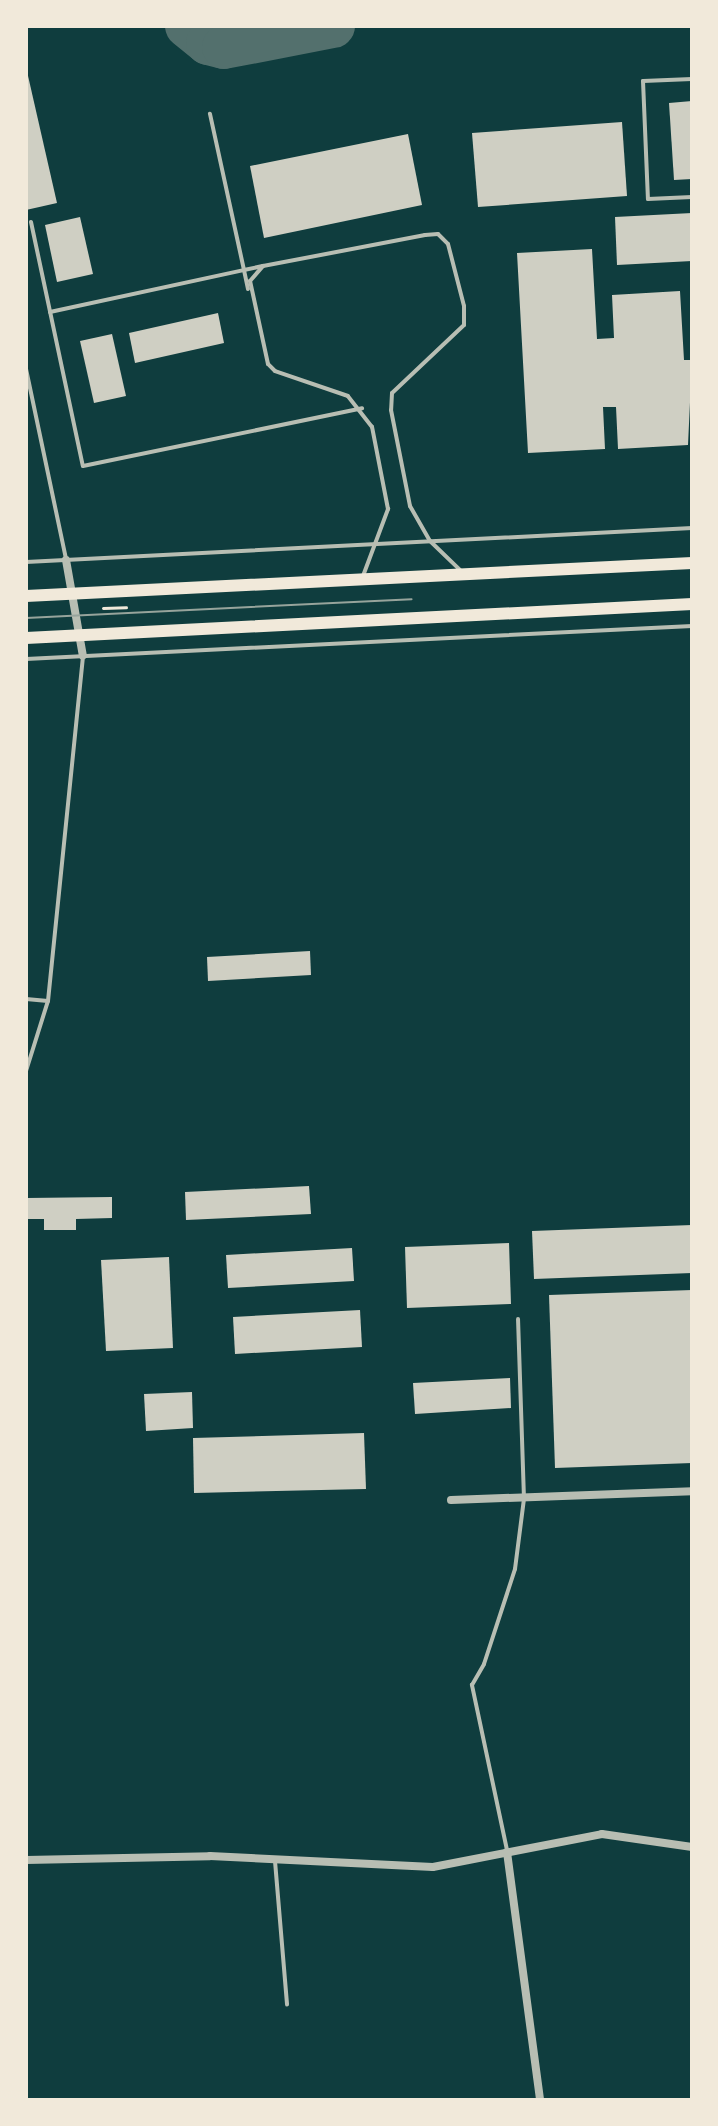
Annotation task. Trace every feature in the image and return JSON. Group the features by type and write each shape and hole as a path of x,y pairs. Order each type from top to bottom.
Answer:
{"main road":[{"path":"26,596 692,563"},
{"path":"26,638 692,604"}],"street":[{"path":"66,560 83,656"},
{"path":"451,1500 692,1491"},
{"path":"26,1860 103,1854 275,1858 433,1867 602,1834 692,1847"},
{"path":"507,1852 540,2100"}],"lane":[{"path":"692,79 643,81 648,199 692,197"},
{"path":"210,114 248,291 268,364 275,371 348,396 362,408 372,427 388,509 361,579"},
{"path":"31,222 83,466 362,408"},
{"path":"50,312 263,266 438,234 448,244 464,325 392,393 410,506 430,541 464,574"},
{"path":"248,291 263,266"},
{"path":"26,369 66,560"},
{"path":"26,562 692,528"},
{"path":"26,659 692,626"},
{"path":"26,1071 48,1001 83,656"},
{"path":"26,999 48,1001"},
{"path":"507,1852 472,1685 484,1664 515,1569 524,1499 518,1319"},
{"path":"275,1858 287,2005"}],"path":[{"path":"103,608 126,607"}],"building":[{"path":"26,67 57,203 26,210"},
{"path":"692,101 692,179 674,180 669,103"},
{"path":"622,122 627,196 478,207 472,133"},
{"path":"408,134 422,205 264,238 250,166"},
{"path":"692,213 692,261 617,265 615,217"},
{"path":"80,217 93,274 57,282 45,225"},
{"path":"592,249 597,339 614,338 612,295 680,291 684,360 692,360 688,445 618,449 616,407 603,407 605,449 528,453 517,253"},
{"path":"218,313 224,343 135,363 129,333"},
{"path":"112,334 126,396 94,403 80,341"},
{"path":"310,951 311,975 208,981 207,957"},
{"path":"309,1186 311,1214 186,1220 185,1192"},
{"path":"112,1197 112,1218 76,1219 76,1230 44,1230 44,1219 26,1219 26,1198"},
{"path":"692,1225 692,1273 534,1279 532,1231"},
{"path":"509,1243 511,1304 407,1308 405,1247"},
{"path":"352,1248 354,1281 228,1288 226,1255"},
{"path":"169,1257 173,1348 106,1351 101,1260"},
{"path":"692,1290 692,1463 555,1468 549,1295"},
{"path":"360,1310 362,1347 235,1354 233,1317"},
{"path":"510,1378 511,1408 415,1414 413,1383"},
{"path":"192,1392 193,1428 146,1431 144,1394"},
{"path":"364,1433 366,1489 194,1493 193,1438"}],"taxiway":[{"path":"187,26 208,43 224,47 333,26"}],"tram line":[{"path":"26,618 412,599"}]}
